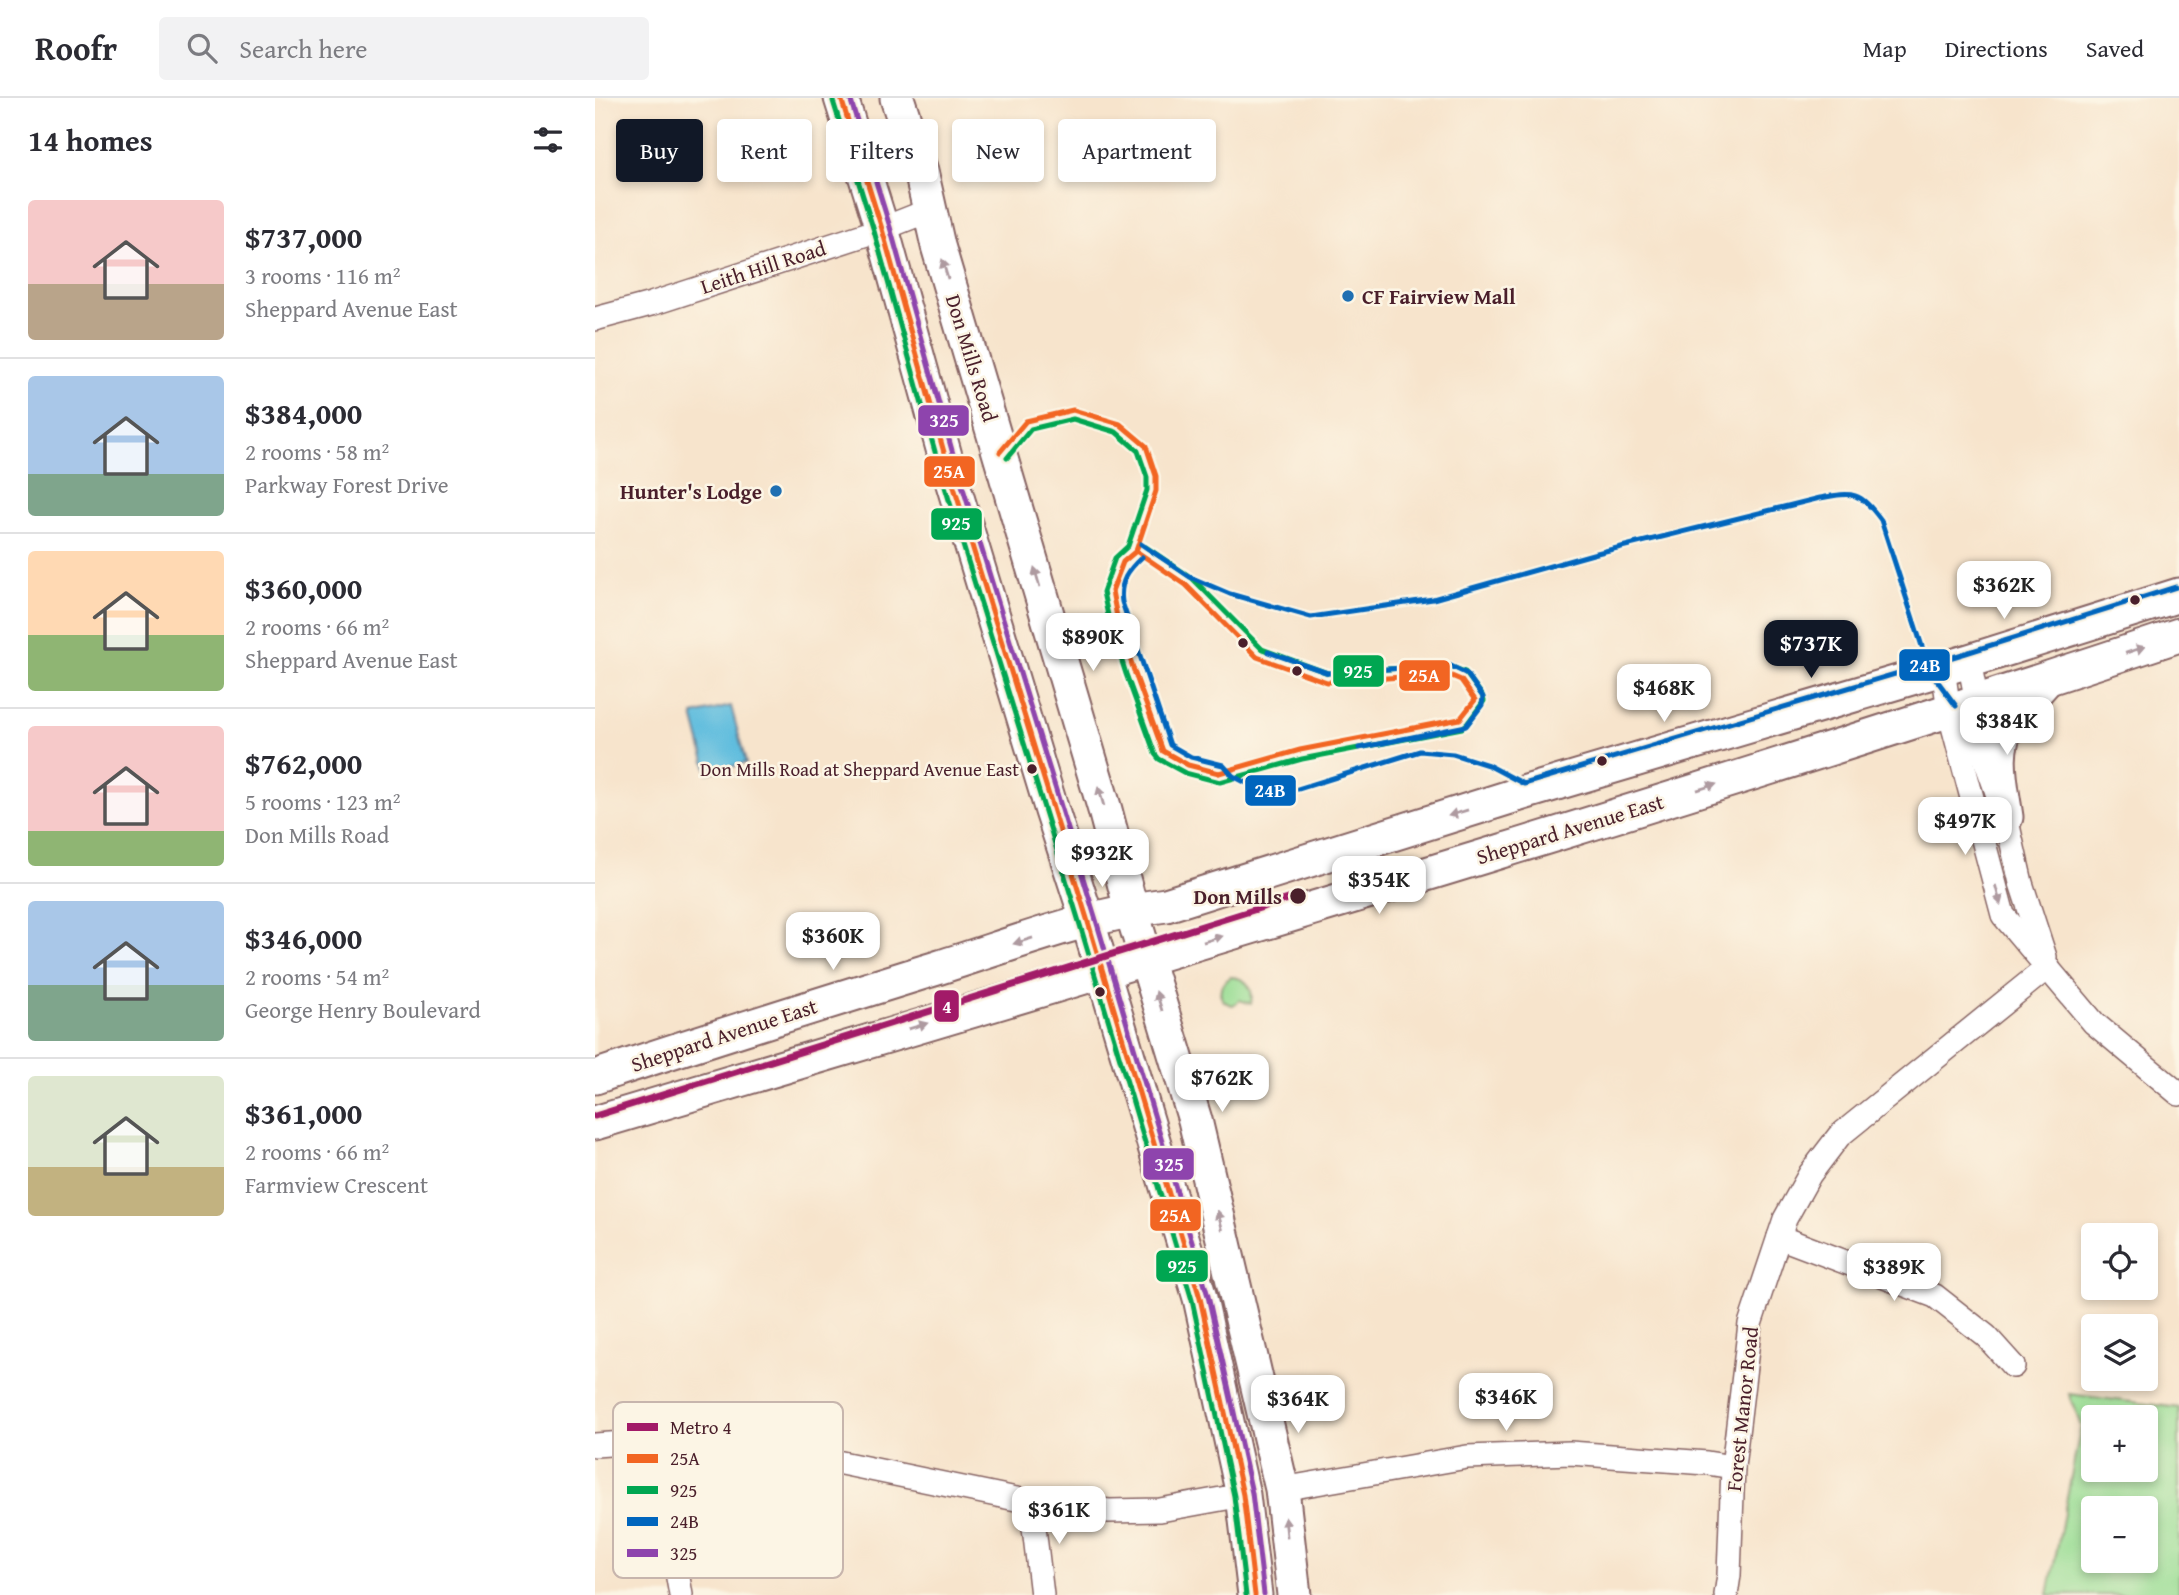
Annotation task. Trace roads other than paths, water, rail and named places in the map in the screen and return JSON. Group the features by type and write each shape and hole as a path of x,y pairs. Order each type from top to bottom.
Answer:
{"main road":[{"path":"841,98 882,229 950,474 1201,1298 1244,1495 1255,1595"},
{"name":"Don Mills Road","path":"897,98 921,171 1131,909 1195,1120 1282,1489 1294,1595"},
{"name":"Sheppard Avenue East","path":"595,1077 737,1029 1088,922 1131,909 1166,905 1510,797 2179,595"},
{"name":"Sheppard Avenue East","path":"595,1123 1595,822 2046,680 2179,635"},
{"path":"2006,817 1999,764 2001,742 2010,722 2046,680"}],"street":[{"name":"Leith Hill Road","path":"595,319 651,304 882,229 930,210"},
{"path":"1956,664 2003,915 2094,1023 2179,1094"},
{"path":"1963,706 2006,817 2021,883 2049,967"},
{"name":"Forest Manor Road","path":"1726,1595 1733,1467 1750,1324 1785,1219 1810,1174 1839,1136 2049,967"},
{"path":"1779,1237 1935,1296 1986,1336 2013,1366"},
{"path":"595,1445 613,1444"},
{"path":"1282,1489 1467,1457 1570,1453 1733,1467"},
{"path":"843,1463 1031,1502 1109,1511 1160,1510 1244,1495"},
{"path":"1031,1502 1042,1595"}],"water":[{"path":"731,706 746,763 708,773 693,715"}],"metro line":[{"name":"4","path":"595,1116 1298,896"}],"place":[{"name":"CF Fairview Mall","path":"1348,296"},
{"name":"Hunter's Lodge","path":"776,491"},
{"name":"Don Mills Road at Sheppard Avenue East","path":"1032,769"},
{"name":"Don Mills","path":"1298,896"}]}
